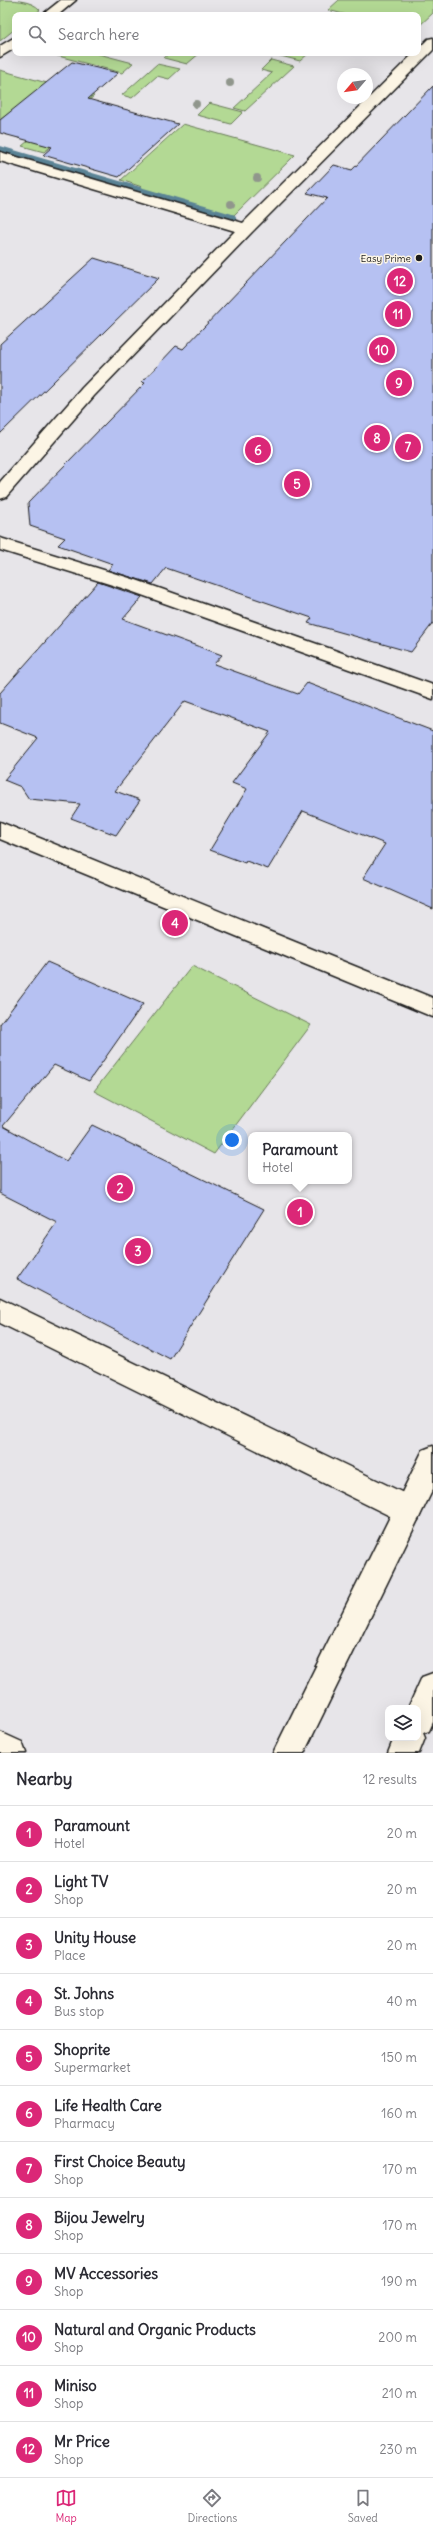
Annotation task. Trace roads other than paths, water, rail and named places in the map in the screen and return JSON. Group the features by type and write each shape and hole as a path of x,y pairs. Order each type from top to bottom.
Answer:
{"main road":[{"path":"53,12 68,0"},
{"path":"421,54 433,42"},
{"path":"0,52 12,43"},
{"path":"0,493 88,392 246,229 419,56"},
{"path":"0,156 246,229"},
{"path":"0,544 129,584 433,692"},
{"path":"0,830 433,1008"},
{"path":"0,1310 408,1510"},
{"path":"288,1753 433,1459"},
{"path":"421,1714 433,1688"},
{"path":"403,1753 409,1741"},
{"path":"0,1747 11,1753"}],"waterway":[{"path":"0,150 232,218"}],"place":[{"name":"Easy Prime","path":"419,258"},
{"name":"Mr Price","path":"400,281"},
{"name":"Miniso","path":"398,314"},
{"name":"Natural and Organic Products","path":"382,350"},
{"name":"MV Accessories","path":"399,383"},
{"name":"Bijou Jewelry","path":"377,438"},
{"name":"First Choice Beauty","path":"408,447"},
{"name":"Life Health Care","path":"258,450"},
{"name":"Shoprite","path":"297,484"},
{"name":"St. Johns","path":"175,923"},
{"name":"Light TV","path":"120,1188"},
{"name":"Paramount","path":"300,1212"},
{"name":"Unity House","path":"138,1251"}]}
